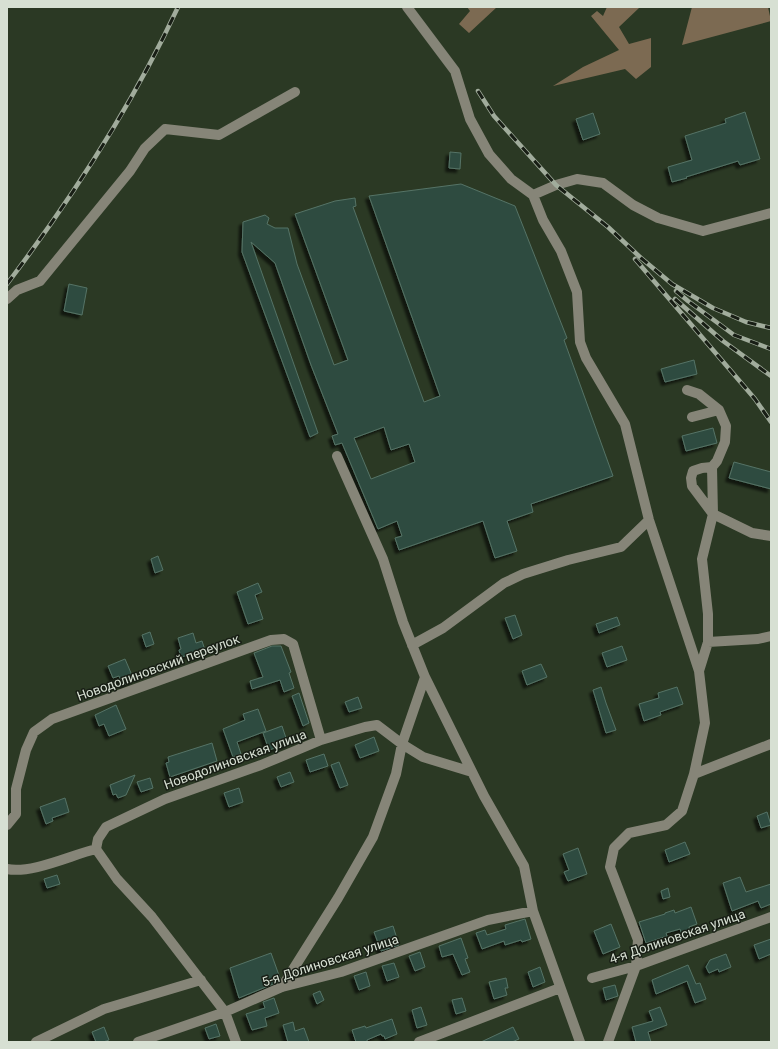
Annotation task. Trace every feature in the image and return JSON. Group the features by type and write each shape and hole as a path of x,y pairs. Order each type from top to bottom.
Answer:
{"street":[{"path":"407,7 454,71 470,119 489,154 511,179 533,195 543,220 561,251 577,292 580,342 586,358 625,424 649,520 699,671 705,723 694,774 682,811 666,825 629,833 614,848 610,867 638,940 636,966 608,1042"},
{"path":"7,299 17,290 40,281 130,171 145,148 165,128 219,135 294,92"},
{"path":"533,195 556,185 577,179 603,183 633,205 658,218 703,231 771,213"},
{"path":"687,390 699,394 719,410 726,426 725,442 717,461 712,468 713,514 702,559 708,614 708,642 699,671"},
{"path":"692,417 719,410"},
{"path":"337,456 383,559 403,622 425,677 472,772 524,866 533,911 580,1042"},
{"path":"712,468 702,468 693,471 691,478 692,486 713,514 752,533 771,536"},
{"path":"412,645 443,628 504,583 523,574 568,560 621,547 649,520"},
{"path":"708,642 758,639 771,636"},
{"name":"Новодолиновский переулок","path":"7,825 16,814 16,789 26,750 34,732 52,719 271,640 284,639 293,644 321,740"},
{"path":"282,987 338,898 373,837 396,774 402,744 425,677"},
{"name":"Новодолиновская улица","path":"96,849 98,839 106,826 165,799 261,765 321,740 377,725 402,744"},
{"path":"402,744 423,757 472,772"},
{"path":"694,774 771,744"},
{"path":"7,869 31,869 96,849 117,879 152,917 225,1012 236,1042"},
{"name":"5-я Долиновская улица","path":"138,1042 225,1012 282,987 340,972 488,920 533,911"},
{"name":"4-я Долиновская улица","path":"592,978 636,966 771,917"},
{"path":"36,1042 104,1009 201,980"},
{"path":"419,1042 560,988"}],"shaded area":[{"path":"467,7 497,7 469,33 459,24 470,11"},
{"path":"607,7 639,8 619,27 629,44 651,38 651,67 636,79 625,69 553,86 583,67 619,50 591,16 597,11 603,16"},
{"path":"692,7 768,7 771,21 682,45"}],"building":[{"path":"745,112 760,159 740,165 738,161 672,182 668,167 692,160 685,136 726,123 725,119"},
{"path":"593,113 600,134 583,140 576,119"},
{"path":"450,152 461,153 460,169 449,168"},
{"path":"461,184 515,206 567,338 564,340 613,476 531,504 533,512 507,521 517,551 495,558 483,521 399,550 395,538 402,536 397,521 378,529 342,443 335,445 332,436 338,434 311,365 275,263 251,242 318,433 310,437 242,252 243,222 265,215 269,218 267,224 275,228 288,228 297,264 334,365 348,360 295,214 335,201 355,198 356,206 353,207 424,402 440,396 369,196","holes":["384,427 391,450 409,444 415,462 371,479 354,438"]},
{"path":"69,284 87,288 82,315 64,311"},
{"path":"694,360 697,374 665,382 661,369"},
{"path":"713,428 717,443 686,451 682,436"},
{"path":"734,462 771,472 771,489 729,478"},
{"path":"158,556 163,570 155,573 151,559"},
{"path":"258,583 262,592 255,595 263,619 248,624 237,592"},
{"path":"515,615 522,635 513,639 505,618"},
{"path":"617,617 620,625 599,633 596,624"},
{"path":"150,632 154,644 146,647 142,635"},
{"path":"193,633 196,643 202,641 206,653 196,656 195,653 181,657 179,650 181,649 178,638"},
{"path":"272,646 281,646 291,672 289,673 294,688 284,692 280,680 252,689 250,681 263,677 254,653"},
{"path":"622,646 627,660 607,667 602,653"},
{"path":"125,659 134,680 123,685 119,676 113,678 108,666"},
{"path":"541,664 547,677 527,685 522,671"},
{"path":"601,687 616,730 606,733 593,690"},
{"path":"677,687 683,704 660,712 661,715 644,721 639,704 659,698 658,693"},
{"path":"299,693 309,723 303,726 292,696"},
{"path":"358,697 362,708 349,712 345,702"},
{"path":"116,705 126,729 109,736 104,724 99,726 95,715"},
{"path":"258,709 266,731 237,742 241,754 233,757 223,729 245,720 243,714"},
{"path":"282,726 288,744 269,750 263,733"},
{"path":"374,737 379,751 360,758 355,745"},
{"path":"212,743 217,761 170,777 166,763 169,762 168,757"},
{"path":"324,754 328,766 310,772 306,760"},
{"path":"339,762 348,785 340,788 331,765"},
{"path":"290,772 294,782 281,787 277,777"},
{"path":"135,775 126,795 118,798 116,794 113,795 110,785"},
{"path":"150,778 153,788 141,792 137,782"},
{"path":"239,788 243,802 229,807 224,793"},
{"path":"65,798 69,812 52,818 53,821 46,824 40,807"},
{"path":"767,812 771,825 761,828 757,816"},
{"path":"685,842 690,854 669,862 665,850"},
{"path":"578,848 587,874 568,881 564,872 569,870 563,854"},
{"path":"57,875 60,884 47,888 44,879"},
{"path":"740,877 746,892 771,884 771,904 761,908 758,901 732,911 723,883"},
{"path":"668,888 670,897 663,899 661,891"},
{"path":"691,907 697,924 689,927 690,932 682,935 680,929 666,933 667,936 646,943 639,922 674,910 675,913"},
{"path":"525,919 531,939 522,942 521,940 505,945 504,941 482,949 476,933 485,930 487,935 506,929 505,925"},
{"path":"611,924 620,947 603,954 594,931"},
{"path":"393,926 399,945 381,951 374,932"},
{"path":"461,938 468,958 465,959 470,972 462,975 453,954 442,957 439,946"},
{"path":"771,939 771,954 759,959 754,945"},
{"path":"420,952 425,967 415,971 409,956"},
{"path":"271,953 280,978 278,982 239,998 230,968"},
{"path":"726,954 731,967 719,972 718,969 709,973 706,967 710,960"},
{"path":"394,963 399,977 387,981 382,966"},
{"path":"688,965 696,984 700,983 706,999 695,1003 687,981 656,994 652,980"},
{"path":"540,967 545,982 533,987 528,972"},
{"path":"366,972 370,986 359,990 354,976"},
{"path":"506,978 508,988 505,988 507,995 494,999 489,982"},
{"path":"615,985 618,996 606,1000 603,988"},
{"path":"320,991 324,1000 317,1004 313,994"},
{"path":"274,998 279,1013 265,1018 267,1026 252,1030 246,1014 265,1008 263,1002"},
{"path":"462,998 466,1011 456,1014 452,1000"},
{"path":"421,1007 427,1025 417,1028 412,1010"},
{"path":"660,1007 667,1025 648,1032 651,1042 636,1042 632,1027 653,1021 649,1011"},
{"path":"392,1019 397,1034 385,1039 381,1034 367,1040 367,1042 356,1042 352,1030 365,1026 366,1028"},
{"path":"293,1022 295,1031 304,1028 309,1042 288,1042 283,1025"},
{"path":"216,1024 220,1036 209,1039 205,1028"},
{"path":"104,1027 109,1040 96,1042 92,1032"},
{"path":"513,1027 519,1039 512,1042 481,1042"}],"railway":[{"path":"7,284 78,185 100,150 141,80 178,7"},
{"path":"478,91 494,116 556,185 608,227 641,258 672,284 713,308 746,322 771,328"},
{"path":"635,259 755,399 771,422"},
{"path":"676,291 734,335 771,349"},
{"path":"675,299 723,341 771,376"}]}
